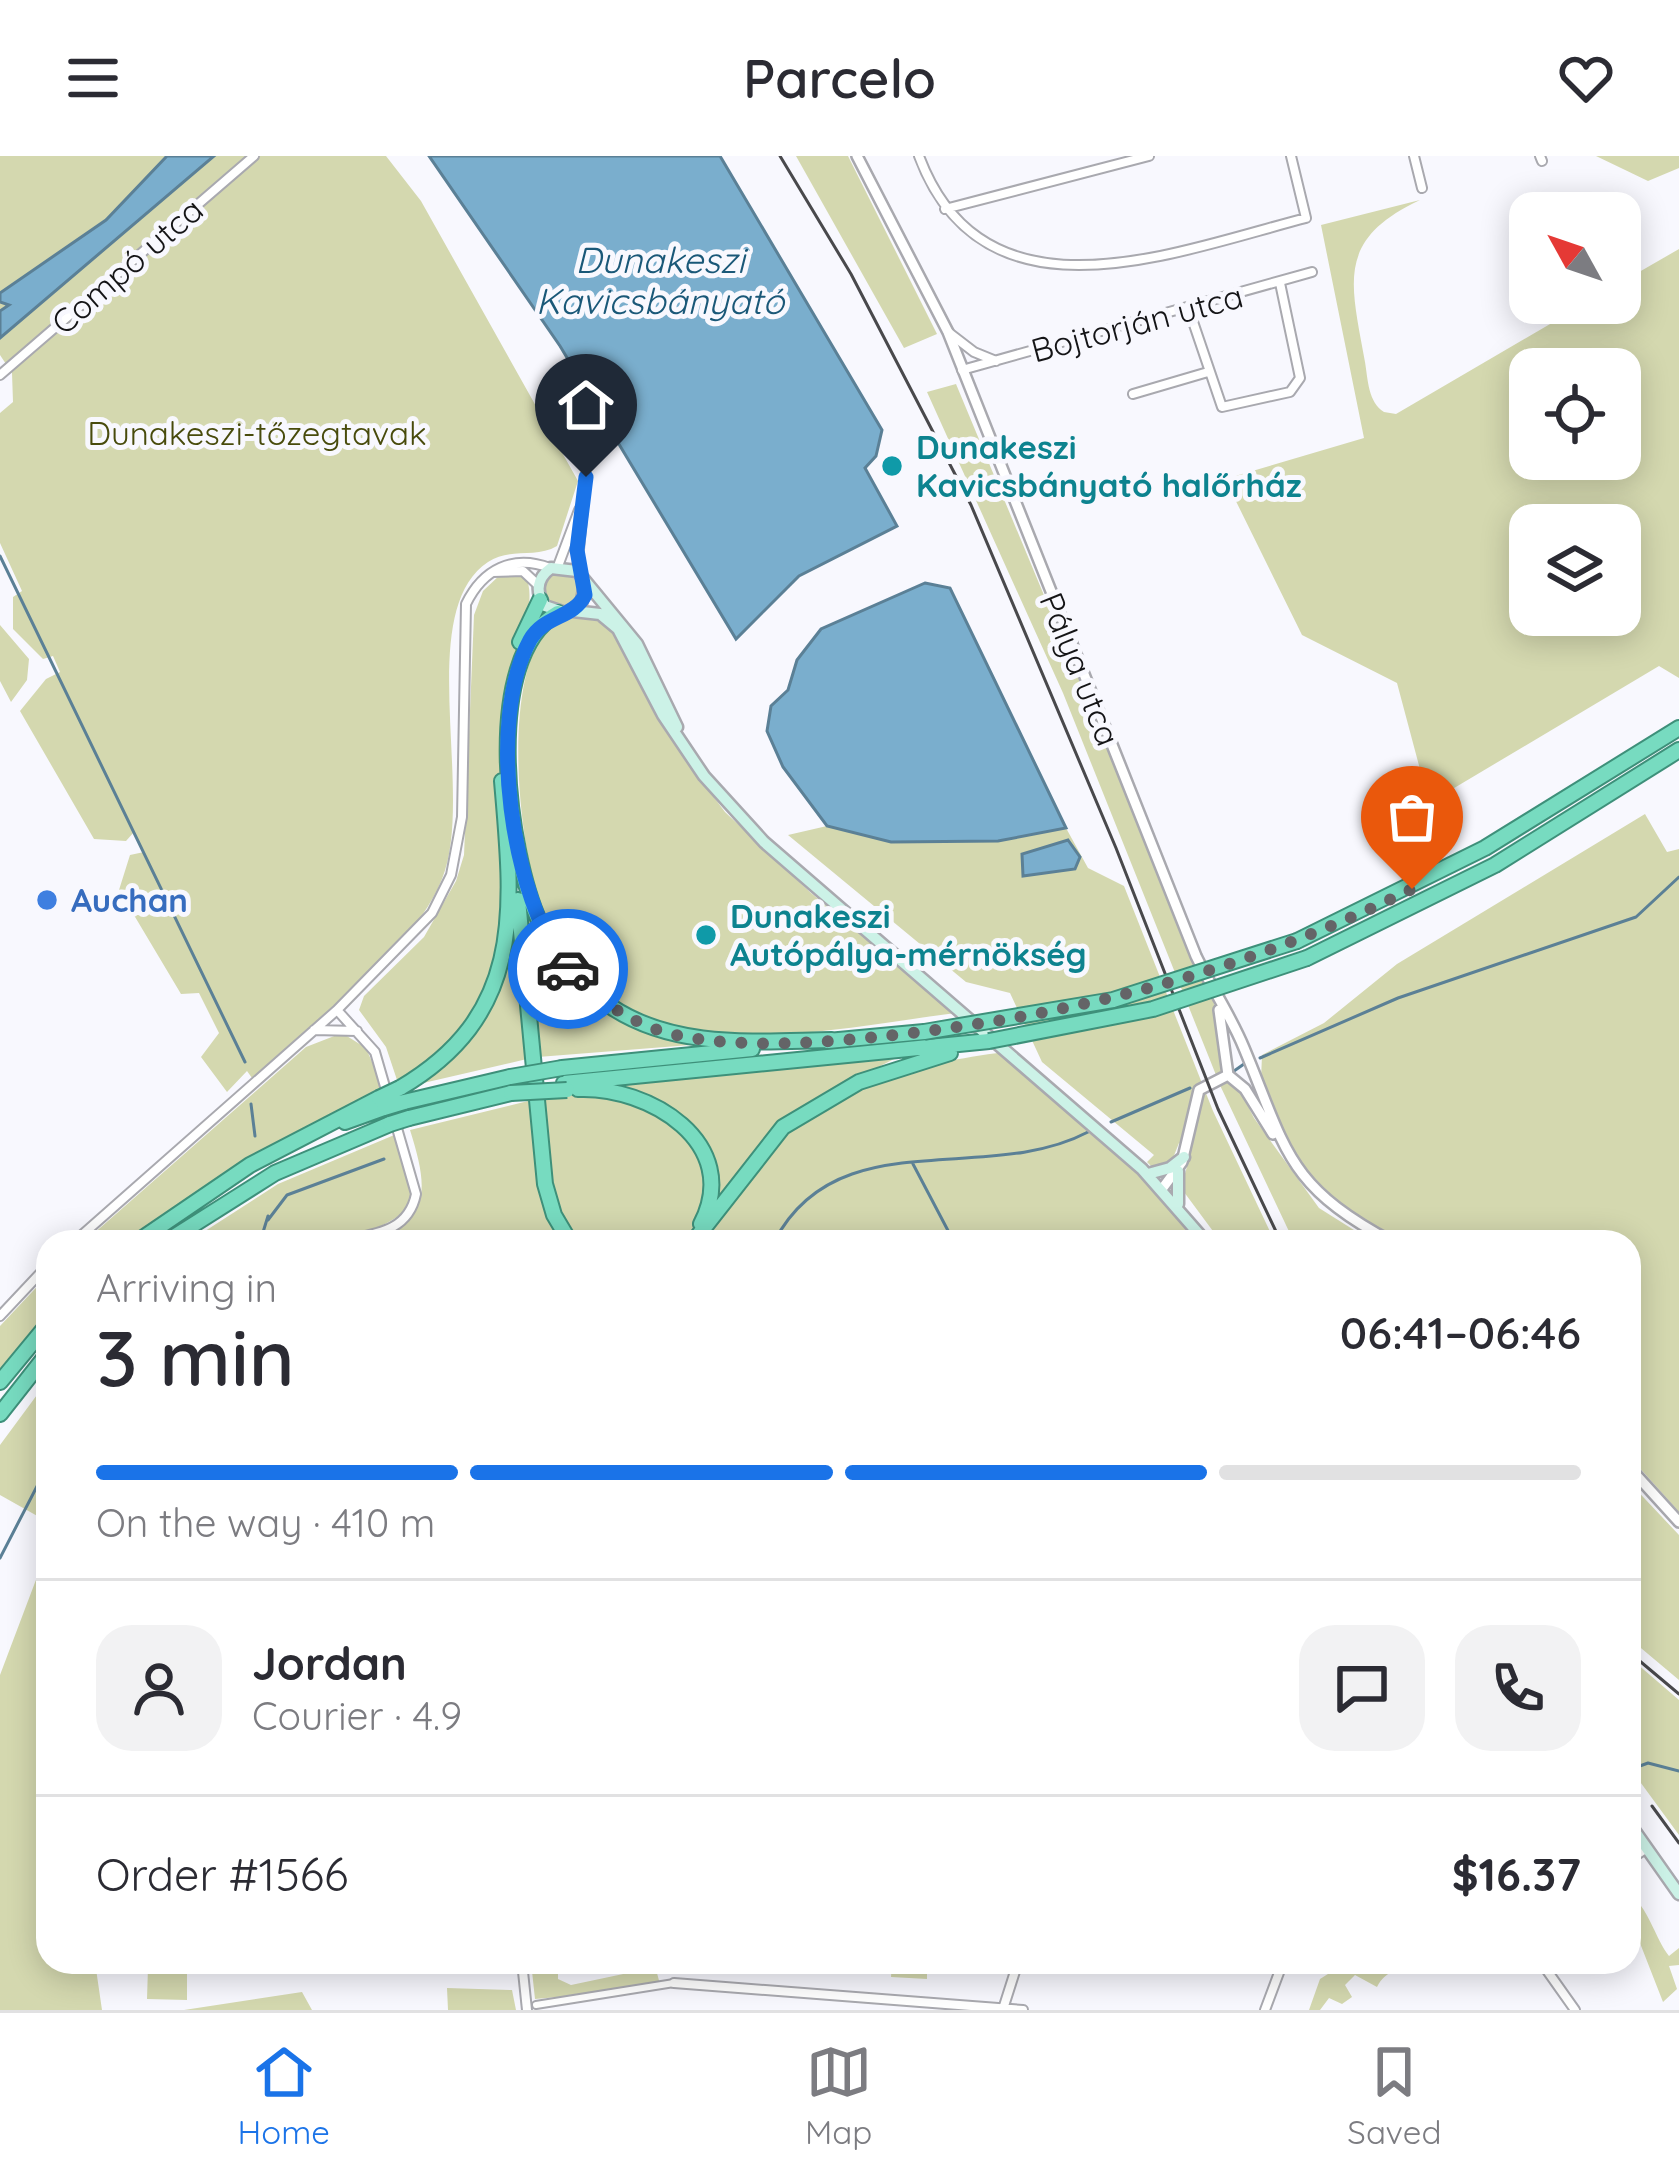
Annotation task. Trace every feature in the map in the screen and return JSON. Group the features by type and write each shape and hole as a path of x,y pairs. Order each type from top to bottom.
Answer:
{"highway":[{"path":"539,592 513,658 502,721 545,1184 565,1230"},
{"path":"185,1230 384,1110 460,1042 493,991 510,916 510,697 533,634 566,612"},
{"path":"564,1080 832,1040 924,1032 1113,1000 1297,941 1466,859 1679,728"},
{"path":"402,1095 936,1051 1153,1009 1307,958 1495,865 1679,750"},
{"path":"511,820 543,930 571,972 611,1007 676,1035 745,1042 832,1040"},
{"path":"700,1230 784,1127 859,1082 936,1051"},
{"path":"564,1080 624,1092 672,1115 693,1136 707,1159 711,1196 697,1230"},
{"path":"153,1230 205,1192 318,1131 384,1110 409,1118 511,1085"},
{"path":"0,1382 36,1338"},
{"path":"0,1414 36,1368"}],"main road":[{"path":"687,750 638,644 577,571 554,567 539,592 566,612 600,614 618,629 687,750 717,793 766,844 1019,1058 1148,1174 1196,1230"},
{"path":"566,612 585,585"},
{"path":"1148,1174 1170,1168 1184,1157"},
{"path":"1178,1171 1179,1208"},
{"path":"1641,1840 1679,1894"}],"street":[{"name":"Compó utca","path":"0,376 254,156"},
{"name":"Pálya utca","path":"857,156 948,332 1218,1004"},
{"path":"920,156 945,209 998,252 1020,260 1084,264 1138,261 1306,218 1292,156"},
{"path":"945,209 1149,156"},
{"path":"1414,156 1422,188"},
{"name":"Bojtorján utca","path":"961,370 1190,310 1312,272"},
{"path":"1190,310 1222,407 1299,387 1280,283"},
{"name":"Pálya utca","path":"948,332 997,362"},
{"path":"979,354 979,366"},
{"path":"1133,394 1208,372"},
{"path":"577,571 586,477"},
{"path":"88,1230 337,1010 418,932 451,875 462,817 466,604 492,572 514,562 554,567 585,491"},
{"path":"492,572 523,571 539,592"},
{"path":"1218,1004 1246,1051 1277,1137"},
{"path":"1218,1004 1228,1075"},
{"path":"337,1010 375,1052 416,1184 412,1211 390,1230"},
{"path":"313,1030 357,1031"},
{"path":"1162,1189 1184,1157 1198,1090 1235,1076 1321,1198 1373,1230"},
{"path":"0,1316 36,1278"},
{"path":"1641,1481 1679,1522"},
{"path":"1641,1852 1647,1848"},
{"path":"525,1974 532,2008 674,1983 1023,2010"},
{"path":"1004,2008 1014,1974"},
{"path":"1265,2010 1278,1974"},
{"path":"1550,1974 1575,2010"},
{"path":"812,2010 813,1994"}],"green space":[{"name":"Dunakeszi-tőzegtavak","path":"0,156 386,156 421,201 578,481 557,546 496,558 466,587 454,621 449,662 451,844 442,879 427,907 358,986 252,1078 247,1071 227,1092 201,1057 219,1033 199,993 181,994 119,890 130,855 144,852 134,832 126,841 94,839 20,711 46,679 60,672 53,656 43,659 13,629 13,597 22,591 0,543 0,413 13,402 12,373 0,355"},
{"path":"796,156 848,156 937,334 904,348"},
{"path":"1596,156 1679,156 1679,168 1648,181"},
{"path":"1420,200 1374,231 1355,266 1356,309 1370,390 1379,408 1396,414 1550,324 1641,324 1641,271 1679,249 1679,678 1659,666 1429,803 1397,683 1302,635 1225,479 1364,438 1321,225"},
{"path":"956,384 1215,1006 1225,1070 1216,1075 1063,693 927,392"},
{"path":"561,573 573,578 578,590 573,602 561,607 549,602 544,590 549,578"},
{"path":"501,574 525,576 529,588 526,621 502,709 500,740 509,873 507,937 492,986 471,1019 398,1083 386,1047 359,1010 364,996 424,937 456,881 464,855 474,615 483,591"},
{"path":"580,614 597,617 617,635 680,752 725,812 811,893 957,1013 792,1034 706,1033 633,1013 585,978 557,943 539,901 519,777 523,691 532,655 550,625"},
{"path":"0,625 29,659 27,680 11,702 0,681"},
{"path":"1645,814 1667,852 1679,849 1679,1512 1641,1469 1641,1230 1384,1230 1337,1206 1284,1138 1261,1080 1262,1055 1324,1023 1397,964"},
{"path":"827,826 887,839 947,842 1066,828 1088,868 1124,886 1213,1111 1269,1230 1212,1230 1181,1188 1191,1152 1179,1143 1171,1163 1154,1169 1147,1162 1154,1155 1042,1062 1010,993 966,982 788,835"},
{"path":"523,900 551,957 588,997 703,1044 538,1057"},
{"path":"514,927 527,1059 419,1084 456,1051 484,1016 504,975"},
{"path":"342,1033 366,1048 384,1090 248,1157 142,1230 98,1230 306,1047"},
{"path":"1004,1052 1148,1183 1187,1230 707,1230 762,1155 797,1122 851,1090 941,1063"},
{"path":"894,1059 814,1100 779,1125 716,1205 705,1148 690,1123 666,1106 610,1084"},
{"path":"1235,1080 1254,1118 1319,1208 1354,1230 1288,1230 1218,1081"},
{"path":"588,1093 616,1099 669,1124 690,1143 704,1165 709,1189 702,1215 691,1230 570,1230 549,1174 542,1096"},
{"path":"532,1100 546,1206 558,1230 391,1230 412,1215 422,1189 410,1130"},
{"path":"399,1133 411,1169 413,1201 395,1218 370,1230 207,1230 278,1184"},
{"path":"36,1288 36,1328 0,1371 0,1326"},
{"path":"36,1396 36,1515 0,1495 0,1445"},
{"path":"1641,1495 1679,1535 1679,1680 1641,1648"},
{"path":"36,1580 36,1974 97,1974 102,2010 0,2010 0,1675"},
{"path":"1641,1667 1679,1700 1679,1835 1641,1783"},
{"path":"1641,1906 1669,1956 1679,1948 1679,1965 1669,1966 1677,1989 1663,2002 1641,1946"},
{"path":"148,1974 187,1974 187,2000 147,1999"},
{"path":"532,1974 558,1974 558,1979 571,1985 623,1974 657,1974 661,1988 535,1999"},
{"path":"891,1974 927,1974 927,1979"},
{"path":"1328,1974 1389,1974 1377,1987 1355,1975 1345,1985 1352,1997 1342,2004 1329,1998 1320,2010 1309,2010 1320,1979"},
{"path":"447,1988 512,1990 516,2010 448,2010"},
{"path":"302,1992 312,2010 184,2010"}],"water":[{"path":"167,156 214,156 0,338 0,311 9,305 0,302 0,293 106,220"},
{"name":"Dunakeszi Kavicsbányató","path":"429,156 720,156 882,430 876,456 865,468 897,526 799,576 736,639 560,346"},
{"path":"925,583 950,588 1066,828 998,841 891,842 827,826 783,767 767,731 771,706 788,690 797,660 821,629"},
{"path":"1068,840 1080,857 1075,869 1023,876 1022,854"}],"waterway":[{"path":"0,556 245,1062"},
{"path":"1260,1058 1398,998 1636,917 1679,877"},
{"path":"1234,1071 1244,1064"},
{"path":"1111,1122 1190,1088"},
{"path":"251,1104 255,1136"},
{"path":"783,1230 801,1204 835,1181 874,1168 1005,1155 1048,1147 1088,1132"},
{"path":"268,1220 287,1195 384,1159"},
{"path":"913,1164 948,1230"},
{"path":"264,1230 268,1216"},
{"path":"0,1558 36,1488"},
{"path":"1641,1766 1679,1771"}],"tram line":[{"path":"1652,1806 1679,1843"}],"railway":[{"path":"780,156 851,274 971,505 1116,848 1218,1109 1275,1230"},
{"path":"1641,1662 1679,1694"}],"way so far":[{"path":"568,969 611,1007 676,1035 745,1042 857,1039 1013,1020 1153,989 1246,961 1412,889"}],"place":[{"name":"Dunakeszi Kavicsbányató halőrház","path":"892,466"},
{"name":"Auchan","path":"47,900"},
{"name":"Dunakeszi Autópálya-mérnökség","path":"706,935"}],"route":[{"path":"568,969 543,930 527,887 507,740 510,697 533,634 558,613 573,610 585,595 577,571 577,550 586,477"}]}
